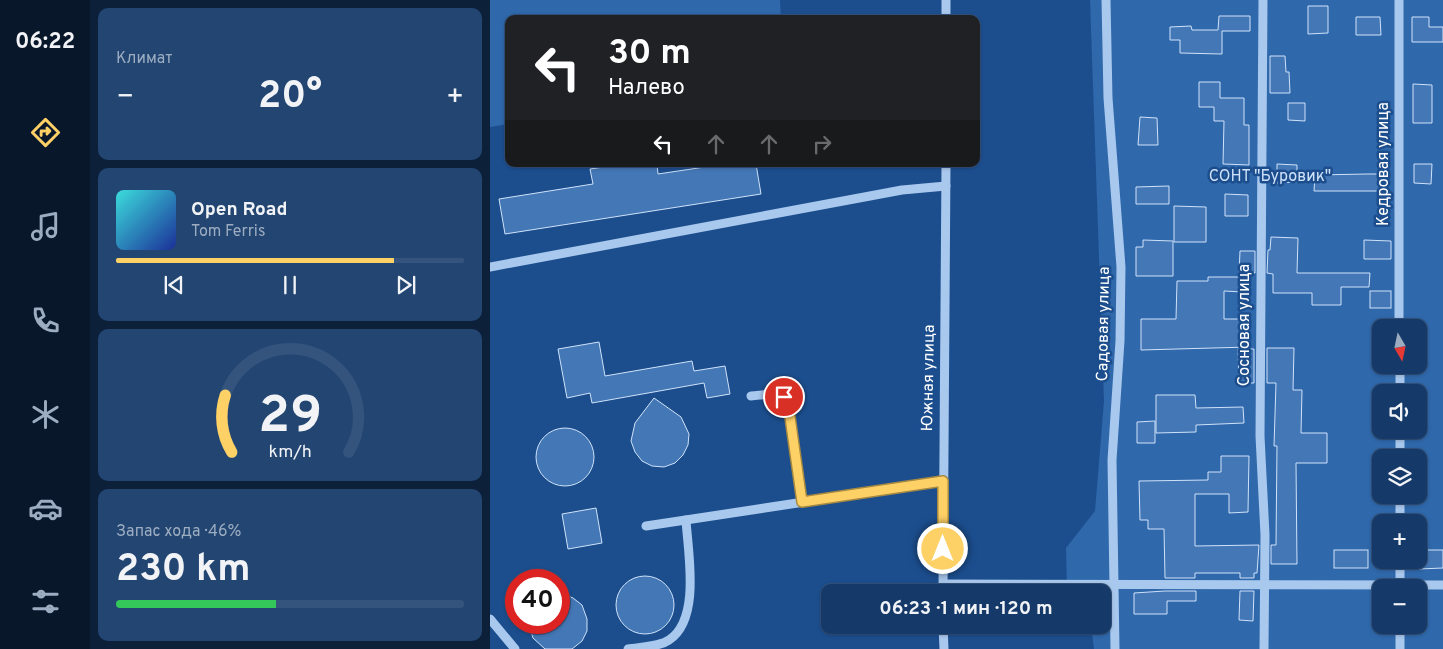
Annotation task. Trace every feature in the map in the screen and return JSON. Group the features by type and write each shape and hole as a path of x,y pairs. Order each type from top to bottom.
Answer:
{"street":[{"path":"946,0 946,15"},
{"name":"Садовая улица","path":"1106,0 1108,98 1121,267 1120,341 1112,460 1115,649"},
{"name":"Сосновая улица","path":"1263,0 1260,436 1264,649"},
{"name":"Кедровая улица","path":"1399,0 1399,319"},
{"name":"Южная улица","path":"943,584 946,167"},
{"path":"490,267 902,190 946,186"},
{"path":"751,396 776,393 784,397 788,403 802,502"},
{"path":"646,526 943,481"},
{"path":"628,649 667,642 677,634 688,613 690,598 686,520"},
{"path":"1111,585 1372,586"},
{"path":"1427,585 1443,585"},
{"path":"490,619 515,649"},
{"path":"944,634 944,649"},
{"path":"1400,634 1400,649"}],"green space":[{"path":"490,0 780,0 781,15 505,15 505,125 490,127"},
{"name":"СОНТ \"Буровик\"","path":"1090,0 1443,0 1443,649 1094,649 1092,634 1111,634 1111,584 1067,584 1066,548 1095,511 1104,401"}],"building":[{"path":"1308,6 1328,6 1328,33 1308,34"},
{"path":"1219,16 1250,16 1250,31 1222,31 1222,54 1180,53 1180,40 1170,40 1170,27 1191,26 1192,30 1218,30"},
{"path":"1356,17 1380,17 1381,35 1356,35"},
{"path":"1412,17 1429,17 1429,27 1443,27 1443,42 1412,42"},
{"path":"1270,56 1285,56 1286,72 1289,72 1290,93 1270,93"},
{"path":"1199,82 1220,82 1220,98 1244,98 1244,125 1249,125 1249,165 1223,164 1224,121 1214,121 1214,107 1199,107"},
{"path":"1413,84 1432,85 1432,123 1413,123"},
{"path":"1288,103 1305,103 1305,121 1288,120"},
{"path":"1140,117 1157,118 1158,145 1138,145"},
{"path":"1277,164 1297,165 1297,182 1277,183"},
{"path":"1414,164 1432,164 1431,184 1414,183"},
{"path":"604,167 657,167 658,174 705,167 756,167 761,194 505,234 499,199 593,184 590,169"},
{"path":"1385,174 1384,191 1314,191 1315,175"},
{"path":"1169,186 1169,204 1136,204 1136,187"},
{"path":"1225,194 1248,195 1248,216 1225,216"},
{"path":"1174,206 1206,207 1206,242 1174,242"},
{"path":"1271,237 1298,238 1297,273 1370,273 1369,287 1341,287 1341,305 1312,305 1312,293 1273,293 1273,274 1267,273 1268,250 1270,250"},
{"path":"1143,240 1173,241 1173,276 1136,276 1136,247 1143,247"},
{"path":"1364,240 1391,241 1391,259 1364,259"},
{"path":"1240,251 1255,251 1255,273 1239,273"},
{"path":"1208,277 1242,277 1242,292 1224,291 1224,319 1249,319 1249,347 1141,350 1141,319 1176,319 1177,281 1208,281"},
{"path":"1370,291 1391,291 1391,308 1370,308"},
{"path":"599,342 605,376 692,361 694,371 725,366 730,394 707,398 704,383 592,403 590,393 567,398 558,349"},
{"path":"1267,348 1294,348 1293,390 1302,390 1301,433 1327,433 1327,463 1296,463 1297,564 1271,564 1271,545 1276,545 1277,446 1274,446 1276,383 1267,383"},
{"path":"1238,349 1254,349 1254,383 1239,383"},
{"path":"1156,395 1195,395 1196,408 1243,407 1244,423 1196,425 1196,432 1156,433"},
{"path":"654,398 681,417 689,434 688,445 683,455 675,463 664,467 652,466 642,461 635,452 631,441 635,423"},
{"path":"1155,421 1155,443 1137,443 1137,422"},
{"path":"559,428 571,428 586,436 594,451 594,463 586,478 571,486 559,486 544,478 536,463 536,451 544,436"},
{"path":"1221,456 1249,456 1248,512 1229,513 1229,494 1195,494 1195,546 1259,545 1257,573 1254,573 1254,578 1240,578 1240,573 1195,573 1195,578 1165,578 1164,529 1148,529 1148,520 1140,520 1139,481 1208,480 1208,472 1221,472"},
{"path":"596,508 602,543 568,549 562,514"},
{"path":"1334,550 1368,550 1368,568 1334,568"},
{"path":"1427,550 1443,550 1443,568 1427,569"},
{"path":"639,576 651,576 666,584 674,599 674,611 666,626 651,634 639,634 624,626 616,611 616,599 624,584"},
{"path":"1196,591 1196,601 1167,601 1167,614 1134,614 1134,593"},
{"path":"1240,591 1254,591 1253,621 1239,620"},
{"path":"570,597 582,605 587,619 587,631 582,641 572,649 545,649 533,638 532,634 570,634"}],"route":[{"path":"784,397 788,403 802,502 943,481 943,549"}]}
